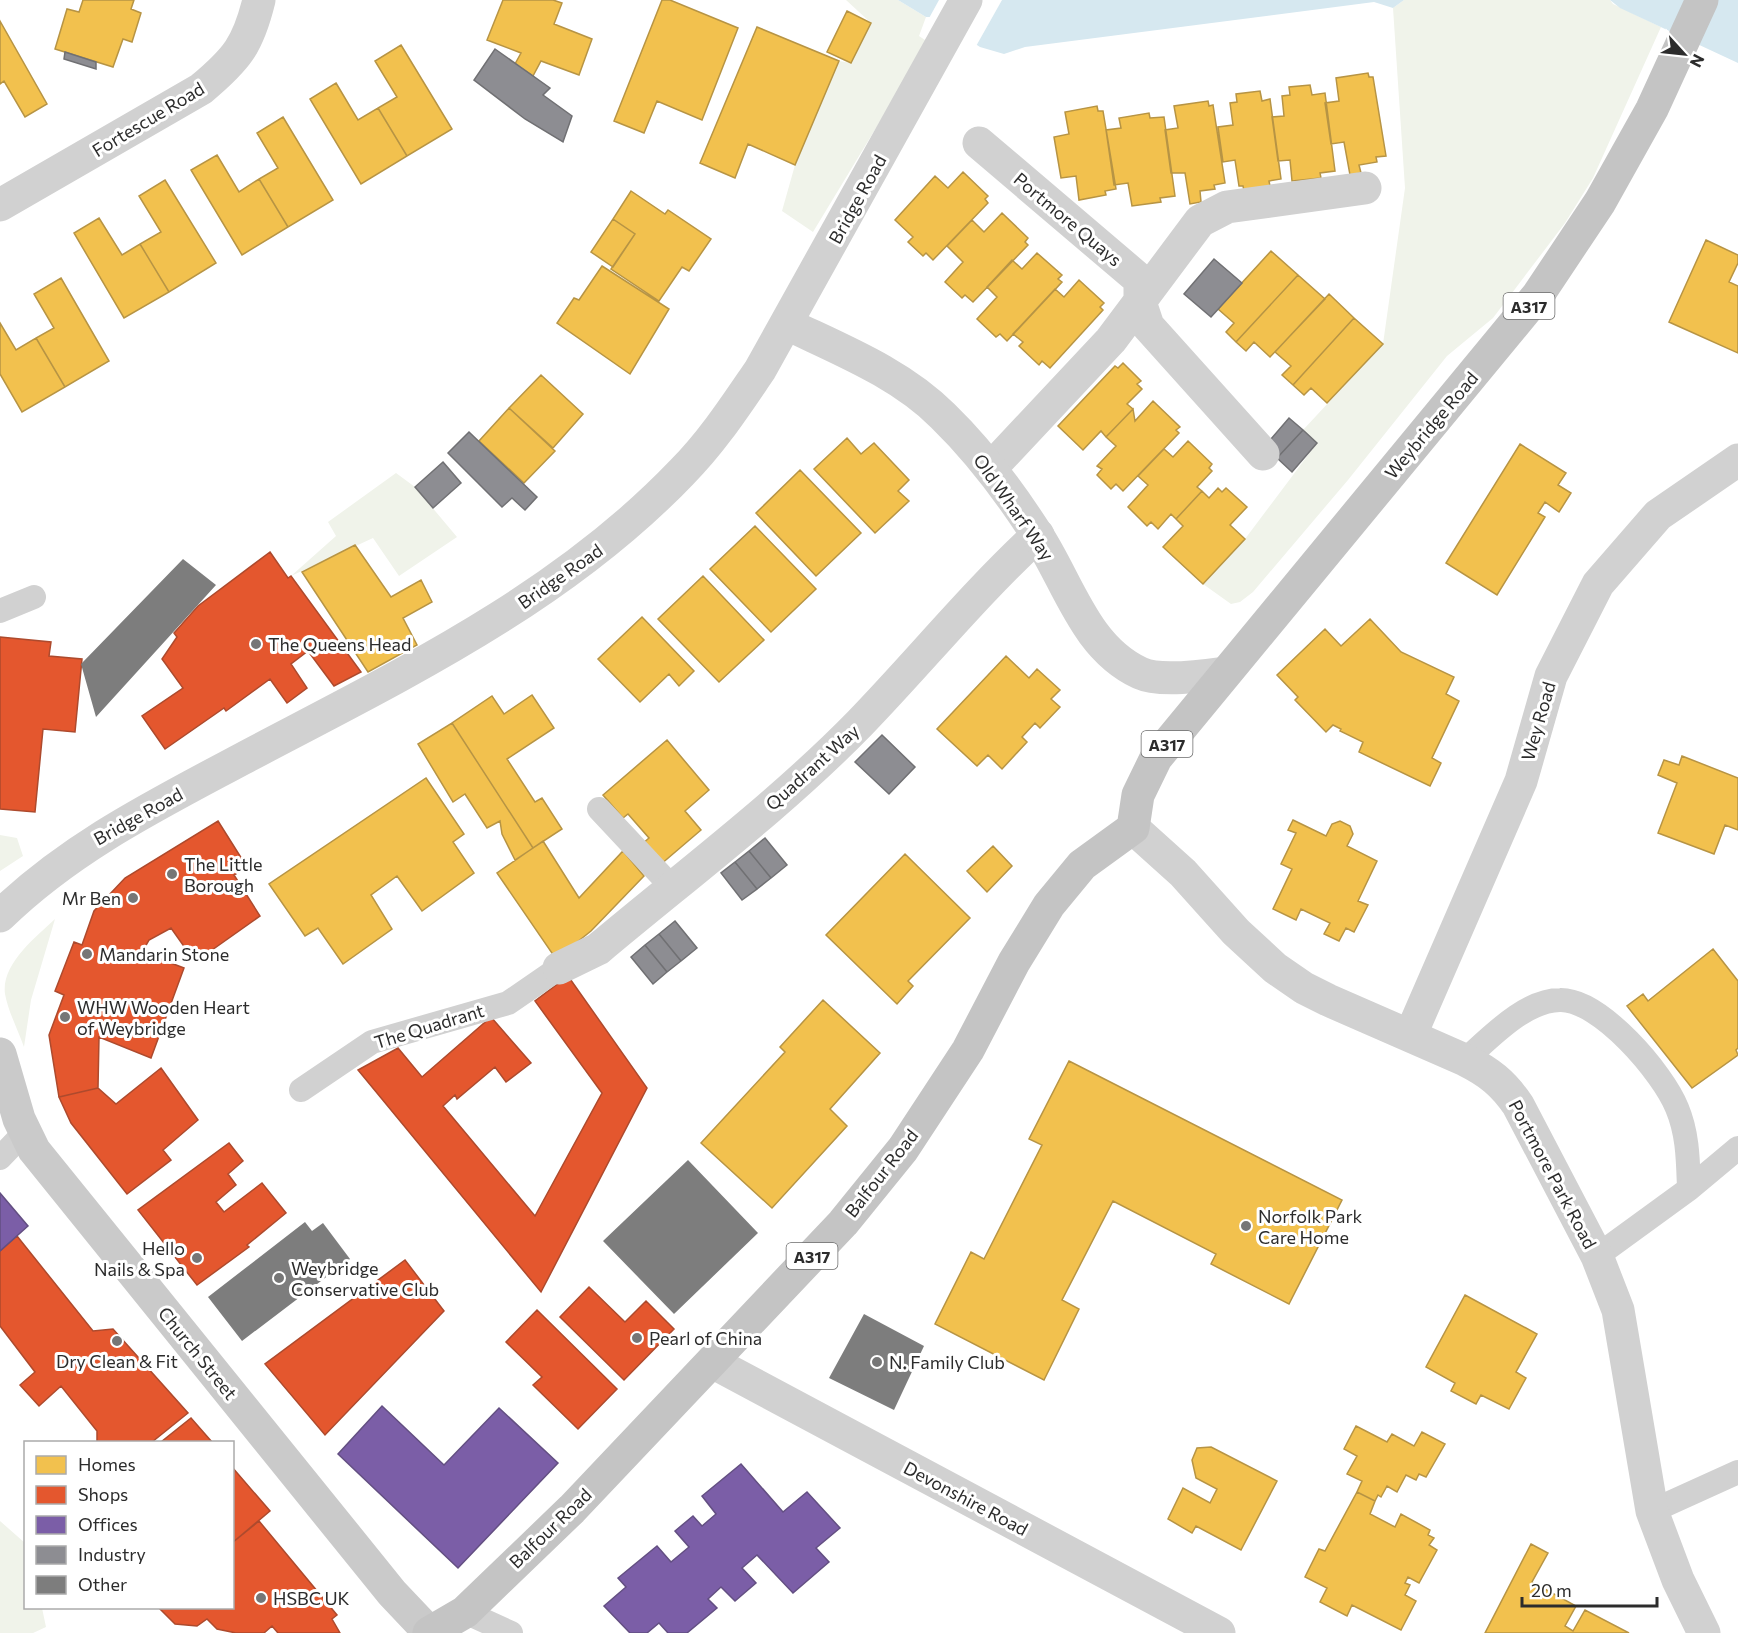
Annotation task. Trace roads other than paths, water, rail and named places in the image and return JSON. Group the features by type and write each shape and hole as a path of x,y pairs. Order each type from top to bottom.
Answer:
{"main road":[{"name":"Weybridge Road","path":"1133,828 1138,795 1155,758 1538,295 1600,202 1652,109 1702,0"},
{"name":"Balfour Road","path":"428,1633 465,1612 572,1509 843,1223 903,1149 968,1050 1014,962 1049,905 1082,865 1133,828"},
{"name":"Church Street","path":"0,1054 25,1132 41,1159 392,1593 428,1633"}],"street":[{"name":"Fortescue Road","path":"0,205 201,89 231,65 251,33 259,0"},
{"name":"Bridge Road","path":"0,916 40,878 119,825 457,643 557,581 613,537 684,471 733,410 787,324 966,0"},
{"name":"Portmore Quays","path":"980,143 1140,280 1140,302 1148,326 1263,454"},
{"path":"991,468 1111,340 1200,221 1227,207 1365,188"},
{"name":"Old Wharf Way","path":"787,324 862,359 918,394 942,415 991,468 1038,535 1089,628 1116,660 1142,674 1189,678 1225,673"},
{"name":"Wey Road","path":"1411,1034 1521,781 1551,676 1598,584 1658,515 1738,460"},
{"name":"Quadrant Way","path":"559,968 598,949 808,773 843,740 1001,569 1038,535"},
{"name":"Portmore Park Road","path":"1133,828 1183,873 1236,932 1275,968 1320,996 1411,1034 1487,1070 1504,1084 1518,1105 1597,1256 1618,1310 1652,1511 1678,1580 1704,1633"},
{"name":"Devonshire Road","path":"712,1362 1219,1633"}],"lane":[{"path":"0,611 34,597"},
{"path":"599,809 672,887"},
{"name":"The Quadrant","path":"301,1090 372,1042 508,1003 559,968"},
{"path":"1465,1060 1518,1014 1559,999 1580,1003 1600,1016 1626,1040 1665,1084 1677,1108 1686,1135 1689,1189"},
{"path":"0,1158 25,1132"},
{"path":"1597,1256 1689,1189 1738,1148"},
{"path":"1652,1511 1738,1472"},
{"path":"465,1612 510,1633"}],"place":[{"name":"The Queens Head","path":"256,644"},
{"name":"The Little Borough","path":"172,874"},
{"name":"Mr Ben","path":"133,898"},
{"name":"Mandarin Stone","path":"87,954"},
{"name":"WHW Wooden Heart of Weybridge","path":"65,1017"},
{"name":"Norfolk Park Care Home","path":"1246,1226"},
{"name":"Hello Nails & Spa","path":"197,1258"},
{"name":"Weybridge Conservative Club","path":"279,1278"},
{"name":"Pearl of China","path":"637,1338"},
{"name":"Dry Clean & Fit","path":"117,1341"},
{"name":"N. Family Club","path":"877,1362"},
{"name":"HSBC UK","path":"261,1598"}]}
